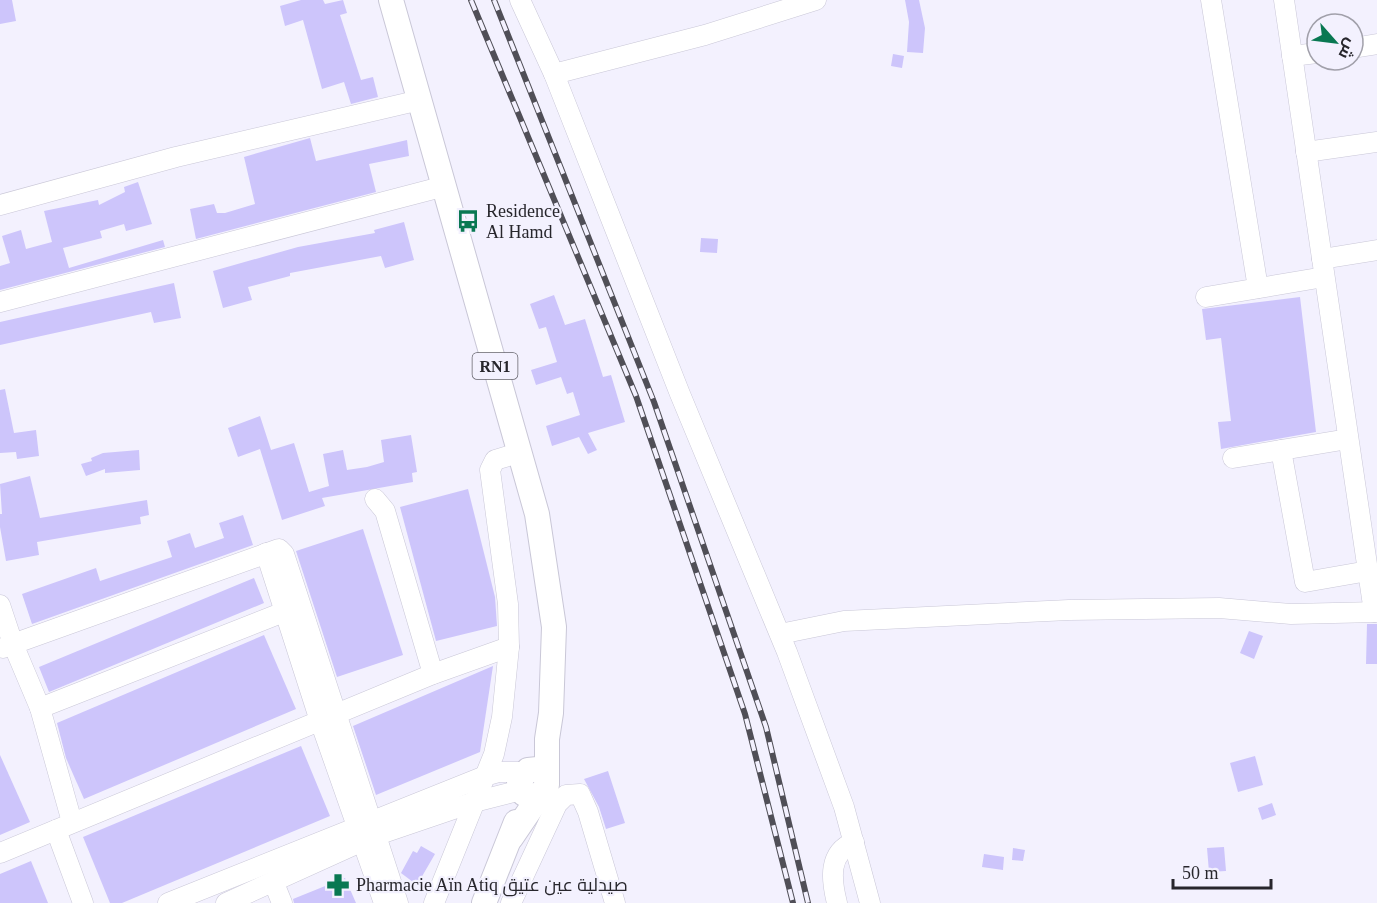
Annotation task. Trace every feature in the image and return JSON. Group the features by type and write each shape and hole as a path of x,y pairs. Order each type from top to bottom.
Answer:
{"main road":[{"name":"RN1","path":"391,0 537,514 554,627 551,713 546,739 533,782 484,903"}],"street":[{"path":"554,74 705,35 816,0"},
{"path":"1211,0 1258,288"},
{"path":"780,634 844,621 977,614 1219,608 1291,614 1375,612 1284,0"},
{"path":"526,5 680,394 780,634 854,842 870,903"},
{"path":"1292,56 1305,54"},
{"path":"0,205 176,157 420,100"},
{"path":"1306,152 1377,142"},
{"path":"0,302 445,186"},
{"path":"1206,297 1258,288 1377,250"},
{"path":"1233,458 1348,439"},
{"path":"1281,450 1305,582 1368,571"},
{"path":"434,903 485,776 502,717 509,647 508,604 490,471 495,460 519,453"},
{"path":"375,500 385,511 433,674"},
{"path":"6,646 266,553 292,609 366,831 384,903"},
{"path":"0,605 6,646 40,708 82,903"},
{"path":"40,708 292,609"},
{"path":"0,853 433,674 509,647"},
{"path":"226,903 274,883 366,831 485,776 499,772 533,782 567,783 580,794 588,812 615,903"},
{"path":"168,903 366,831 474,802 533,782"},
{"path":"511,903 557,804 566,795 580,794"},
{"path":"366,831 398,903"},
{"path":"837,903 833,867 840,851 854,842"},
{"path":"274,883 282,903"}],"building":[{"path":"0,0 12,0 16,21 0,24"},
{"path":"301,0 323,0 325,4 343,0 347,13 340,15 361,80 373,77 378,97 351,104 344,82 322,89 303,20 285,26 280,6"},
{"path":"905,0 919,0 925,28 923,53 907,52 909,22"},
{"path":"893,54 904,56 902,68 891,66"},
{"path":"310,138 316,161 407,140 409,156 369,164 376,192 196,239 190,209 214,204 217,213 225,213 255,204 244,157"},
{"path":"138,182 152,224 126,231 124,224 100,231 102,238 63,248 69,268 163,240 165,247 0,290 0,266 10,263 2,236 21,230 26,249 52,242 44,211 98,200 99,205 125,192 124,187"},
{"path":"404,222 414,260 385,268 381,256 290,273 290,276 248,287 252,300 223,308 213,271 298,247 375,233 374,230"},
{"path":"701,238 718,239 717,253 700,252"},
{"path":"174,283 181,318 154,323 151,312 0,345 0,322"},
{"path":"554,295 565,325 585,319 603,377 611,375 625,422 588,433 597,450 588,454 579,437 552,446 546,426 580,415 573,392 567,394 561,377 536,385 531,370 557,362 546,327 539,329 530,304"},
{"path":"1300,297 1316,432 1221,449 1218,422 1231,421 1221,338 1206,340 1202,309"},
{"path":"5,389 14,433 36,430 39,456 17,459 16,452 0,453 0,390"},
{"path":"260,416 271,450 294,443 309,492 329,486 323,454 343,450 347,470 367,467 384,462 381,440 411,435 417,472 412,473 413,482 322,498 325,506 282,520 260,449 238,457 228,428"},
{"path":"139,450 140,470 105,473 105,469 86,476 81,464 92,461 91,458 103,453"},
{"path":"30,476 40,518 147,500 149,515 140,517 141,524 37,542 39,555 6,561 0,527 0,514 2,514 0,484"},
{"path":"468,489 495,597 497,626 436,641 400,507"},
{"path":"243,515 253,545 32,624 22,594 96,568 100,581 172,557 167,541 190,533 195,548 224,538 219,523"},
{"path":"363,529 403,655 337,677 296,551"},
{"path":"254,578 264,603 49,692 39,667"},
{"path":"1367,624 1377,624 1377,664 1366,664"},
{"path":"1249,631 1263,636 1254,659 1240,653"},
{"path":"264,635 296,709 84,799 66,758 57,723"},
{"path":"493,666 480,752 376,795 353,726"},
{"path":"301,746 330,816 122,903 110,903 83,837"},
{"path":"0,755 30,822 0,835"},
{"path":"1255,756 1263,785 1238,792 1230,763"},
{"path":"608,771 625,823 606,829 599,807 584,779"},
{"path":"1272,803 1276,815 1262,820 1258,808"},
{"path":"421,846 435,854 417,885 401,873 413,851 417,853"},
{"path":"1224,847 1226,871 1209,872 1207,848"},
{"path":"1013,848 1025,850 1023,861 1012,860"},
{"path":"984,854 1004,857 1003,870 982,867"},
{"path":"31,861 48,903 0,903 0,874"},
{"name":"Pharmacie Aïn Atiq صيدلية عين عتيق","path":"345,878 356,903 294,903 293,899"}],"railway":[{"path":"471,0 636,396 745,714 793,903"},
{"path":"494,0 654,402 766,727 808,903"}],"place":[{"name":"Residence Al Hamd","path":"468,221"},
{"name":"Pharmacie Aïn Atiq صيدلية عين عتيق","path":"338,885"}]}
